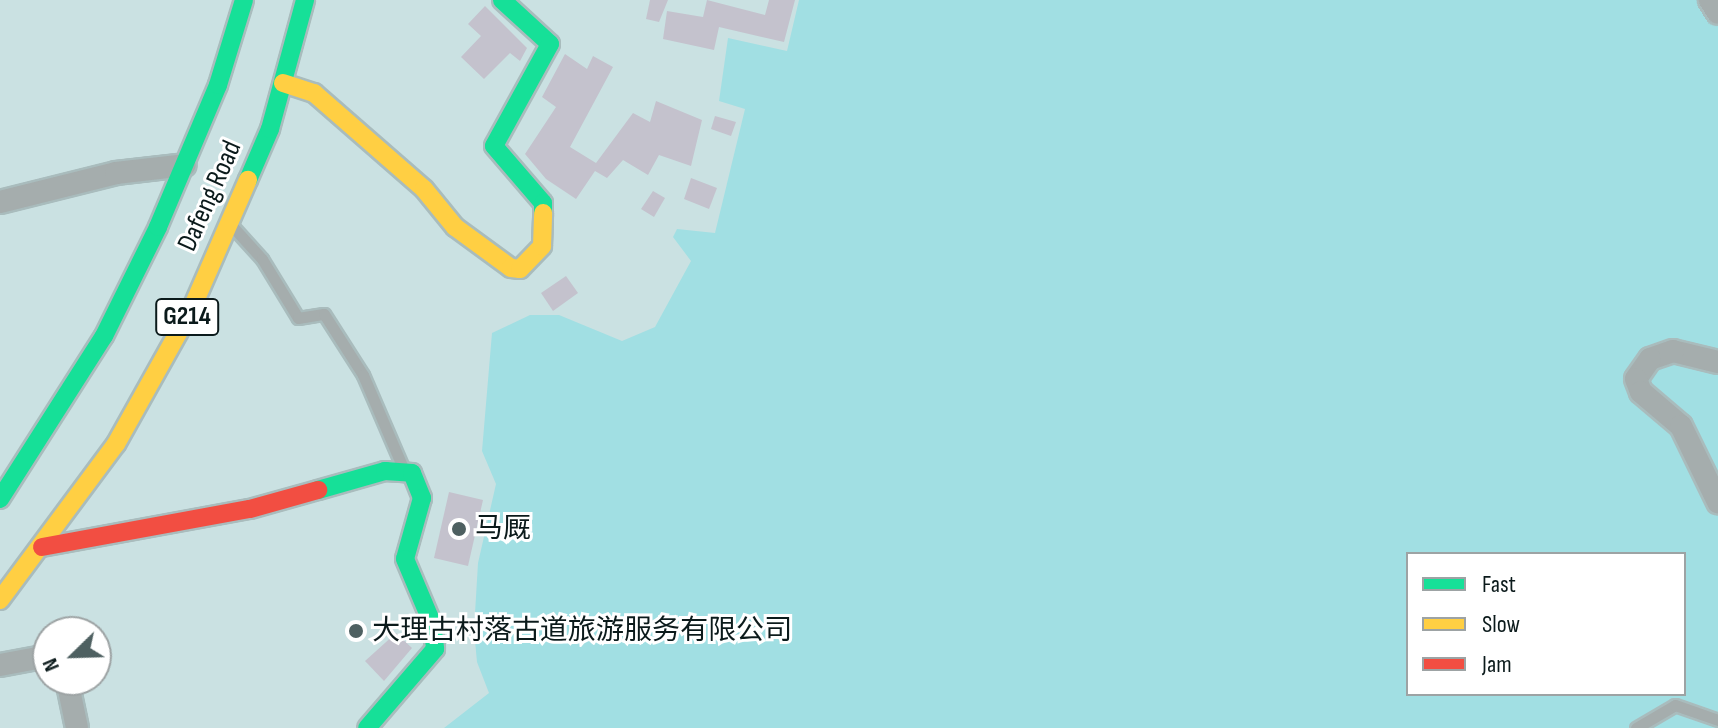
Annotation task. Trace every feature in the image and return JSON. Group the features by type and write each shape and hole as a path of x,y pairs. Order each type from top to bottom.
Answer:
{"main road":[{"name":"Dafeng Road","path":"0,499 104,336 185,165 244,0"},
{"name":"Dafeng Road","path":"0,600 116,444 192,308 270,129 305,0"},
{"path":"283,83 321,98 424,189 455,227 520,269 542,246 543,203 494,146 550,44 502,0"},
{"path":"42,547 250,509 404,470 420,483 422,498 405,559 432,623 435,649 367,728"}],"street":[{"path":"1710,0 1718,13"},
{"path":"0,202 116,173 185,165"},
{"path":"1718,362 1673,351 1650,359 1636,379 1641,392 1681,426 1718,502"},
{"path":"0,665 32,659"},
{"path":"70,696 77,728"}],"lane":[{"path":"229,223 262,259 298,318 324,314 363,375 404,470"},
{"path":"1636,728 1675,705 1718,720"}],"shaded area":[{"path":"799,0 1718,0 1718,728 444,728 489,693 477,662 474,630 478,563 496,484 482,451 492,333 530,315 559,315 622,341 655,327 691,261 673,237 677,229 715,233 745,109 719,101 728,38 787,51"}],"building":[{"path":"650,0 668,0 659,22 646,19"},
{"path":"707,0 765,15 769,0 795,0 784,42 719,27 714,50 663,39 667,11 703,17"},
{"path":"485,6 527,48 520,61 510,53 484,79 461,57 481,36 468,24"},
{"path":"565,54 587,69 593,56 613,67 570,147 596,163 633,113 650,122 656,101 702,120 691,166 659,155 648,175 623,160 607,178 595,171 576,199 546,179 525,154 556,107 542,97"},
{"path":"715,116 736,122 731,136 711,129"},
{"path":"691,178 717,188 709,209 684,199"},
{"path":"653,191 665,198 654,217 641,209"},
{"path":"566,276 578,293 553,311 541,293"},
{"name":"马厩","path":"449,492 483,500 468,566 434,558"},
{"path":"396,633 412,648 384,681 365,661"}],"traffic: fast":[{"path":"0,499 104,336 158,227 218,85 244,0"},
{"path":"248,180 270,129 305,0"},
{"path":"502,0 550,44 494,146 543,203 543,213"},
{"path":"318,490 385,471 412,473 422,498 405,559 432,623 435,649 367,728"}],"traffic: slow":[{"path":"283,83 314,93 424,189 455,227 511,268 520,269 542,246 543,213"},
{"path":"0,600 116,444 192,308 248,180"}],"traffic: jam":[{"path":"42,547 250,509 318,490"}],"place":[{"name":"马厩","path":"459,529"},
{"name":"大理古村落古道旅游服务有限公司","path":"356,631"}]}
